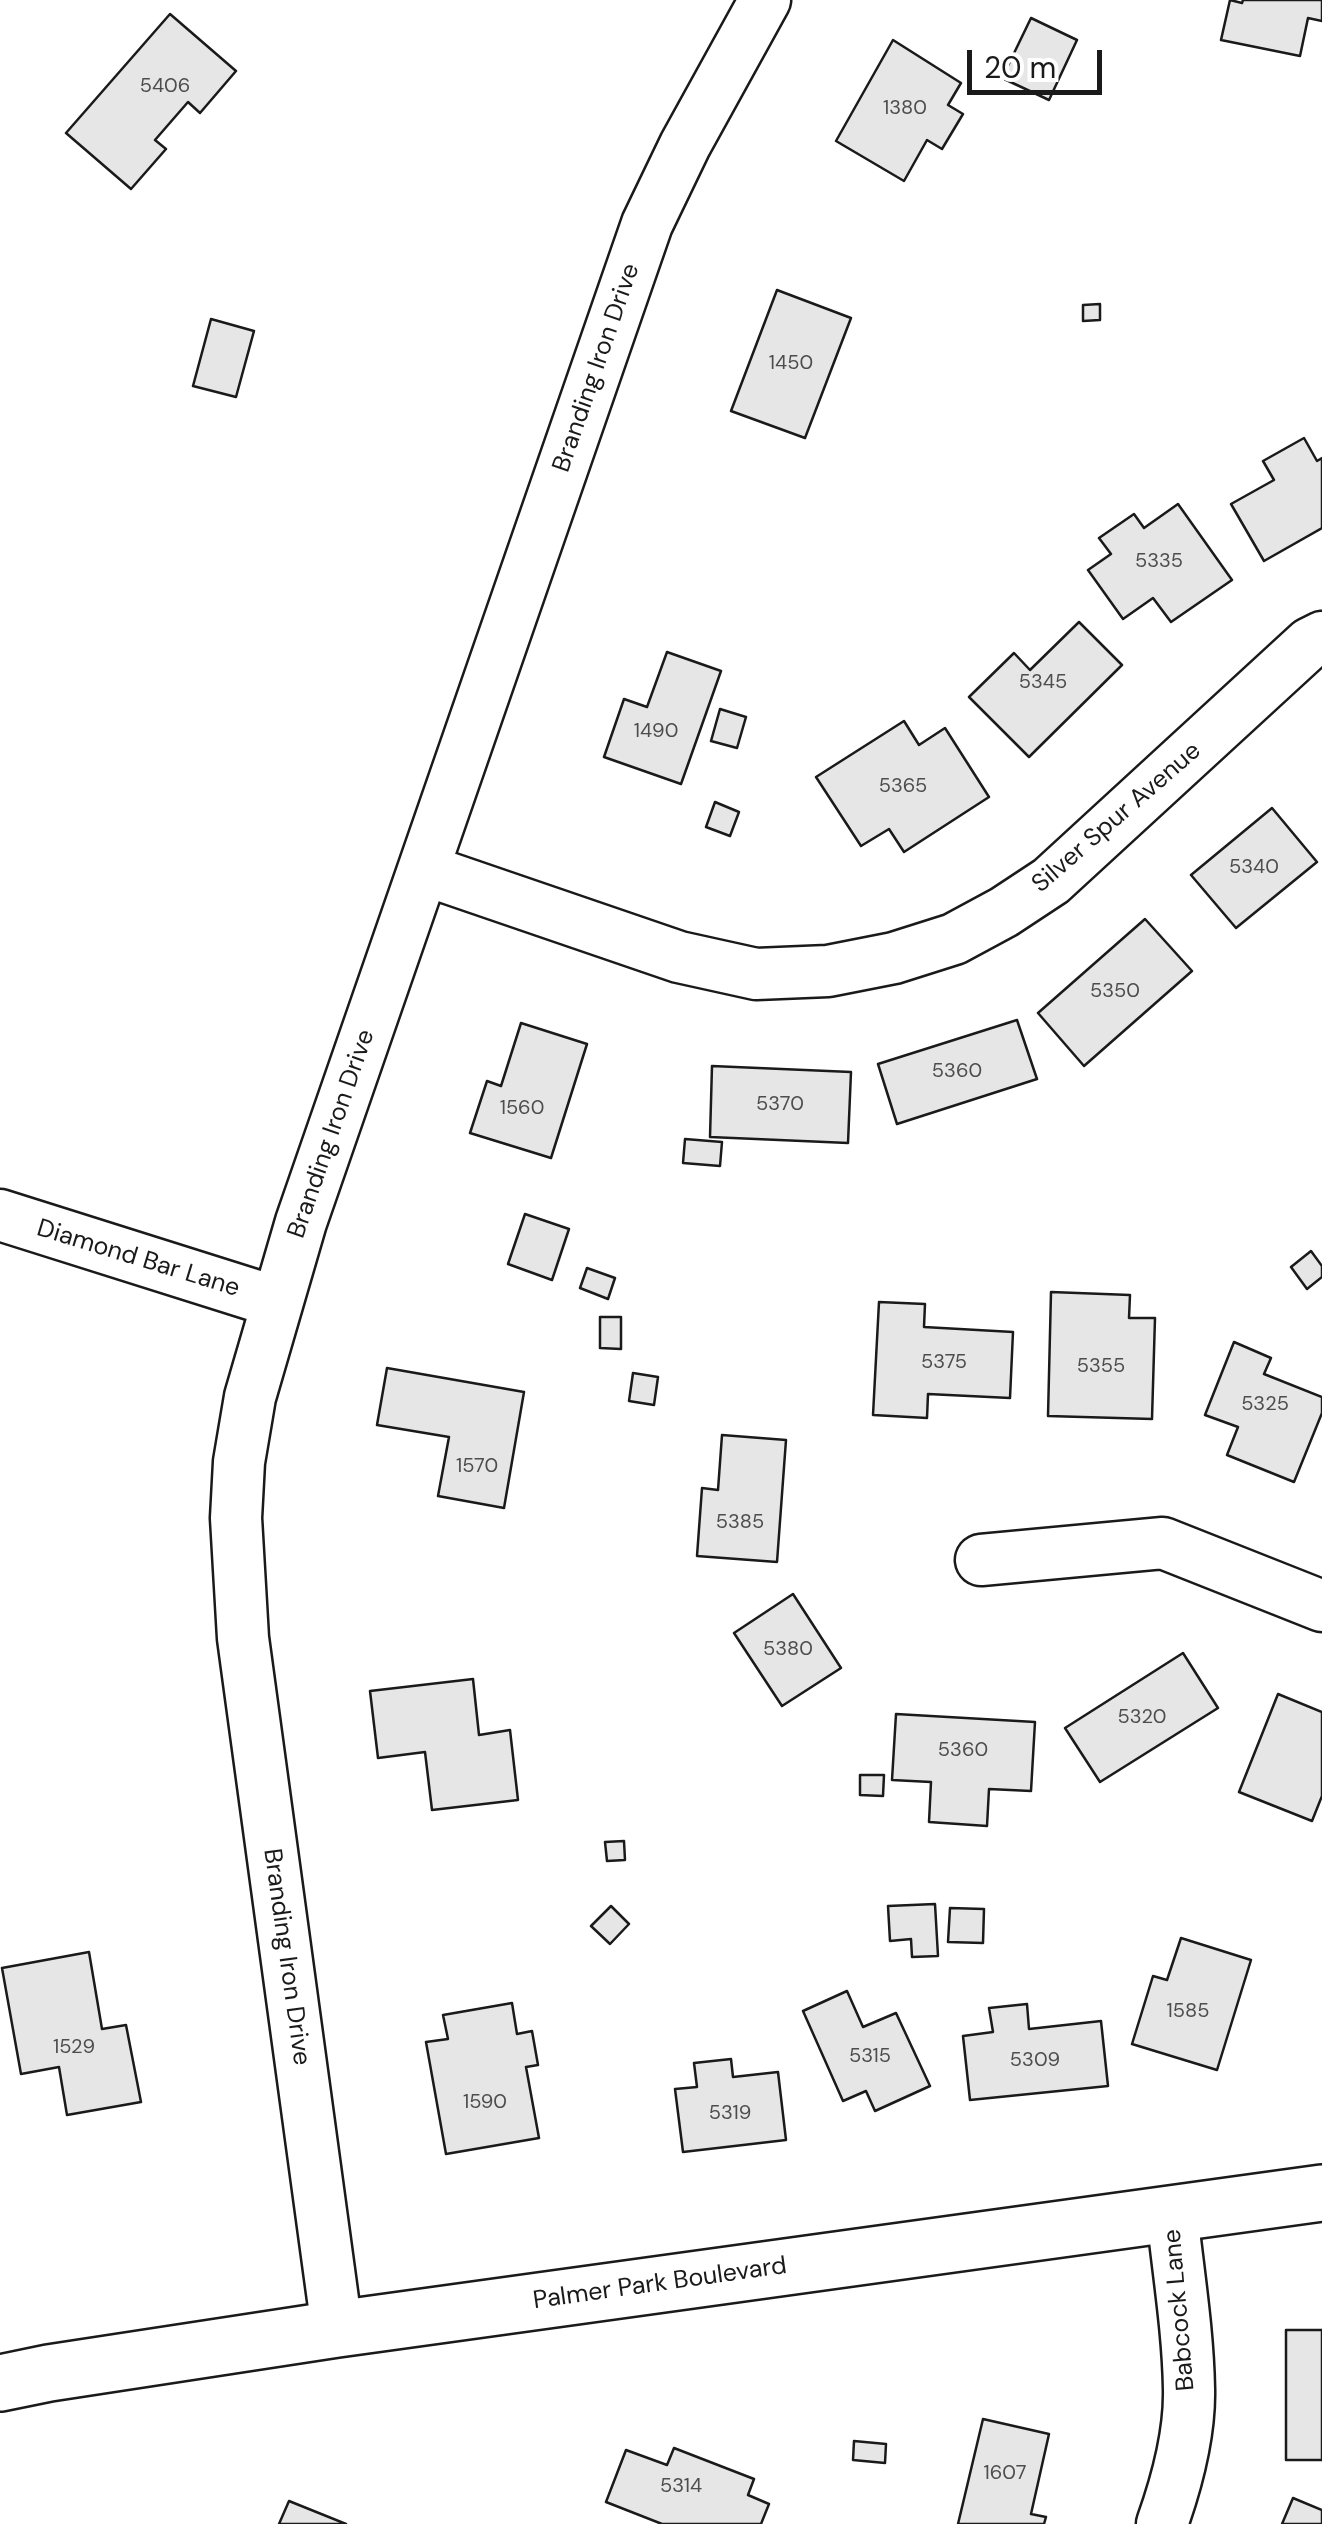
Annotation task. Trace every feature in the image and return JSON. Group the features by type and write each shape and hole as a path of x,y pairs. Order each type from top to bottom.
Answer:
{"main road":[{"name":"Palmer Park Boulevard","path":"0,2383 337,2330 1322,2193"}],"street":[{"name":"Branding Iron Drive","path":"337,2330 243,1638 236,1518 239,1462 250,1397 301,1222 647,224 685,145 765,0"},
{"name":"Silver Spur Avenue","path":"425,870 679,957 756,974 828,972 894,958 954,939 1052,880 1310,643 1322,637"},
{"name":"Diamond Bar Lane","path":"0,1216 276,1302"},
{"path":"981,1560 1163,1543 1322,1606"},
{"name":"Babcock Lane","path":"1162,2524 1184,2443 1190,2392 1172,2213"}],"building":[{"path":"1230,0 1322,0 1322,21 1308,18 1300,56 1221,40"},
{"path":"170,14 236,71 200,113 188,102 155,140 166,149 131,189 66,133"},
{"path":"1031,18 1077,40 1049,100 1002,78"},
{"path":"893,40 961,83 948,105 963,114 942,149 927,140 904,181 836,141"},
{"path":"777,290 851,318 805,438 731,411"},
{"path":"1100,304 1100,320 1083,321 1083,305"},
{"path":"211,319 254,331 236,397 193,386"},
{"path":"1304,438 1317,461 1322,458 1322,528 1264,561 1231,504 1274,480 1263,461"},
{"path":"1178,504 1232,580 1171,622 1153,598 1123,619 1088,570 1111,554 1099,538 1134,514 1144,528"},
{"path":"1079,622 1122,665 1029,757 969,697 1014,653 1030,670"},
{"path":"667,652 721,671 681,784 604,757 624,699 647,707"},
{"path":"720,709 746,717 737,748 711,741"},
{"path":"904,721 919,745 945,728 989,797 904,852 889,829 861,846 816,777"},
{"path":"715,802 739,812 730,836 706,827"},
{"path":"1272,808 1317,862 1236,928 1191,875"},
{"path":"1145,919 1192,971 1084,1066 1038,1013"},
{"path":"1017,1020 1037,1079 897,1124 878,1064"},
{"path":"521,1023 587,1044 551,1158 470,1133 487,1081 501,1086"},
{"path":"712,1066 851,1072 848,1143 710,1137"},
{"path":"685,1139 722,1142 720,1166 683,1163"},
{"path":"525,1214 569,1229 552,1280 508,1264"},
{"path":"1311,1251 1322,1266 1322,1277 1307,1289 1291,1267"},
{"path":"587,1268 615,1278 608,1299 580,1288"},
{"path":"1051,1292 1130,1295 1129,1318 1155,1318 1152,1419 1048,1416"},
{"path":"879,1302 925,1304 924,1327 1013,1332 1010,1398 928,1394 927,1418 873,1415"},
{"path":"600,1317 621,1317 621,1349 600,1348"},
{"path":"1234,1342 1271,1358 1264,1374 1322,1397 1322,1413 1294,1482 1227,1455 1238,1427 1205,1415"},
{"path":"387,1368 524,1392 504,1508 438,1496 449,1437 377,1425"},
{"path":"633,1373 658,1377 654,1405 629,1401"},
{"path":"722,1435 786,1440 777,1562 697,1556 702,1488 718,1490"},
{"path":"793,1594 841,1668 782,1706 734,1633"},
{"path":"1183,1653 1218,1708 1100,1782 1065,1728"},
{"path":"473,1679 479,1735 510,1730 518,1800 432,1810 425,1752 378,1758 370,1691"},
{"path":"1278,1694 1322,1712 1322,1796 1312,1821 1239,1792"},
{"path":"896,1714 1035,1722 1031,1791 989,1789 987,1826 929,1822 931,1782 892,1780"},
{"path":"860,1775 884,1775 883,1796 860,1795"},
{"path":"624,1841 625,1860 607,1861 605,1842"},
{"path":"935,1904 938,1956 912,1957 911,1939 890,1941 888,1906"},
{"path":"611,1906 629,1924 610,1944 591,1926"},
{"path":"950,1908 984,1909 983,1943 948,1942"},
{"path":"1181,1938 1251,1960 1217,2070 1132,2044 1153,1976 1167,1980"},
{"path":"89,1952 102,2029 126,2025 141,2102 67,2115 59,2067 21,2074 2,1968"},
{"path":"847,1991 863,2027 896,2013 930,2086 875,2111 866,2091 843,2101 803,2011"},
{"path":"512,2003 517,2034 532,2031 538,2065 526,2067 539,2138 446,2154 426,2042 448,2039 443,2015"},
{"path":"1027,2004 1029,2029 1101,2021 1108,2086 970,2100 963,2036 993,2032 989,2008"},
{"path":"731,2059 733,2077 778,2072 786,2140 683,2152 675,2089 697,2087 694,2063"},
{"path":"1286,2330 1322,2330 1322,2460 1286,2460"},
{"path":"983,2419 1049,2434 1031,2514 1046,2517 1044,2524 958,2524"},
{"path":"854,2441 886,2444 885,2463 853,2460"},
{"path":"674,2448 754,2479 748,2495 769,2504 761,2524 662,2524 606,2502 626,2450 667,2465"},
{"path":"1293,2498 1322,2510 1322,2524 1282,2524"},
{"path":"289,2501 346,2524 279,2524"}]}
